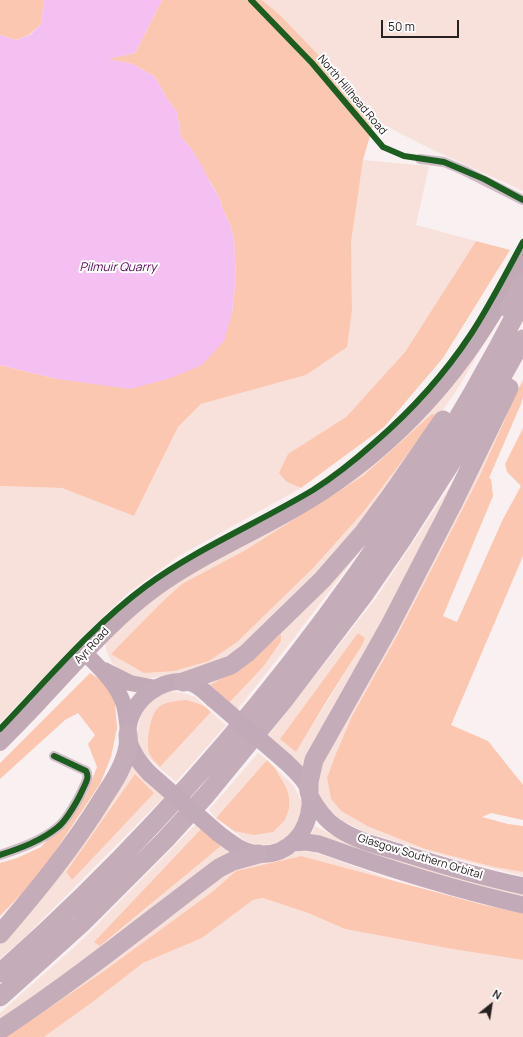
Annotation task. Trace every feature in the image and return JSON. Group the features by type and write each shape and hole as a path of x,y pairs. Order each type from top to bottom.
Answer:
{"highway":[{"path":"0,934 86,827 112,785 121,768 128,746 128,732 132,717 139,703 145,696 162,684 183,682 210,673 230,665 242,657 322,580 364,532 392,494 446,414 490,345 523,282"},
{"path":"0,973 59,920 126,852 202,771 301,649 404,505 472,393 523,300"},
{"path":"0,997 81,924 165,840 206,795 284,700 363,596 403,538 472,430 523,339"},
{"path":"0,1030 122,943 219,868 233,861 258,854 277,853 293,843 306,825 309,810 309,782 314,760 393,620 452,505 523,360"},
{"name":"Glasgow Southern Orbital","path":"183,682 192,684 201,689 286,762 300,776 317,808 328,821 337,828 361,840 457,870 523,886"},
{"path":"128,732 136,758 149,773 219,834 243,850 258,854"},
{"name":"Glasgow Southern Orbital","path":"293,843 306,842 319,844 419,878 460,890 523,904"}],"main road":[{"name":"Ayr Road","path":"0,743 126,612 155,589 188,567 308,501 343,478 391,439 423,407 451,375 500,302 523,258"},
{"path":"85,654 102,670 116,689 122,701 128,732"},
{"path":"102,670 130,683 156,688"}],"street":[{"path":"420,159 444,162 523,200"},
{"path":"0,855 28,846 60,826 79,798 87,782 88,775 86,771 54,756"}],"shaded area":[{"path":"0,0 44,0 41,24 29,35 16,40 0,35"},
{"path":"162,0 262,0 280,15 376,115 363,160 351,243 352,310 347,347 306,375 201,404 178,427 134,516 62,488 0,486 0,365 57,379 232,313 236,279 234,238 219,197 190,147 181,137 177,112 166,97 155,77 133,64 107,59 135,53"},
{"path":"262,0 523,0 523,191 431,149 384,125 280,15"},
{"path":"363,160 429,166 416,225 476,241 405,352 346,417 288,454 287,482 301,488 179,556 128,593 82,637 0,723 0,486 62,488 134,516 178,427 201,404 306,375 352,310 351,243"},
{"path":"476,241 510,250 443,358 384,427 301,488 287,482 279,473 288,454 346,417 405,352"},
{"path":"487,338 457,390 384,492 331,558 264,625 235,651 216,662 181,675 151,678 139,678 129,675 112,663 106,651 106,642 109,634 185,574 310,506"},
{"path":"523,380 523,397 521,404 489,478 491,479 493,496 443,616 457,622 503,519 521,486 507,472 505,464 523,428 523,556 451,725 488,741 523,785 523,820 491,813 482,817 508,824 523,826 523,872 494,867 425,849 367,826 341,811 331,799 327,778 352,716 399,632 480,475 506,417 508,409"},
{"path":"508,409 506,417 480,475 399,632 352,716 327,778 331,799 341,811 367,826 425,849 494,867 523,872 523,876 445,856 365,832 342,821 325,805 318,794 315,783 317,772"},
{"path":"432,414 437,415 364,511 313,568 237,642 209,661 174,671 144,673 111,654 161,603 182,584 244,551 363,476"},
{"path":"461,470 446,505 437,512 409,571 330,711 303,768 267,737 376,598","holes":["358,633 361,647 296,752"]},
{"path":"362,548 291,642 237,710 229,703 263,667 281,634 246,664 210,685 204,681"},
{"path":"358,633 365,638 361,647 296,752 280,739"},
{"path":"281,634 281,641 263,667 229,703 210,685 246,664"},
{"path":"90,673 108,685 115,703 117,728 111,757 100,784 38,877 0,916 0,863 17,858 41,847 86,795 97,767 88,744 95,735 78,713 65,720 0,779 0,763"},
{"path":"169,691 196,697 203,705 187,700 160,767 211,712 226,725 176,782 145,754 139,744 138,736 140,720 147,705 157,695"},
{"path":"187,700 203,705 211,712 160,767 151,756 148,745 150,724 154,713 163,704"},
{"path":"258,753 267,760 216,818 209,810"},
{"path":"267,760 275,768 286,787 289,797 289,809 285,820 273,832 254,835 234,831 216,818"},
{"path":"129,762 164,797 25,937 0,959 0,945 23,920","holes":["82,850 72,880 66,872"]},
{"path":"275,768 294,786 301,801 301,814 297,829 286,840 266,845 251,846 224,823 234,831 273,832 284,820 289,809 286,787"},
{"path":"135,774 154,793 72,880 66,872"},
{"path":"196,824 201,829 94,942 101,946 221,846 233,852 0,1022 0,1013 81,941"},
{"path":"315,826 330,834 376,852 523,892 523,898 414,869 312,834"},
{"path":"201,829 221,846 100,946 94,942"},
{"path":"299,851 314,852 395,881 301,856 236,871 212,892 104,971 6,1037 231,865 275,860"},
{"path":"301,856 484,905 523,913 523,960 452,949 345,929 308,913 263,898 253,900 202,938 143,963 44,1037 6,1037 104,971 212,892 236,871"},
{"path":"263,898 308,913 345,929 452,949 523,960 523,1037 44,1037 143,963 202,938 253,900"}],"water":[{"name":"Pilmuir Quarry","path":"44,0 162,0 135,53 108,59 133,64 155,77 166,97 177,112 181,137 190,147 201,164 219,197 229,222 234,238 236,279 232,313 224,341 202,365 168,379 130,389 57,379 0,365 0,35 16,40 30,35 41,24"}],"cycle path":[{"name":"North Hillhead Road","path":"251,0 312,63 383,147 404,156 444,162 484,179 523,200"},
{"path":"0,729 88,636 107,618 146,586 186,560 313,490 345,468 388,431 426,392 461,349 485,312 523,242"},
{"path":"0,855 30,844 51,832 65,820 78,800 87,781 86,771 54,756"}]}
